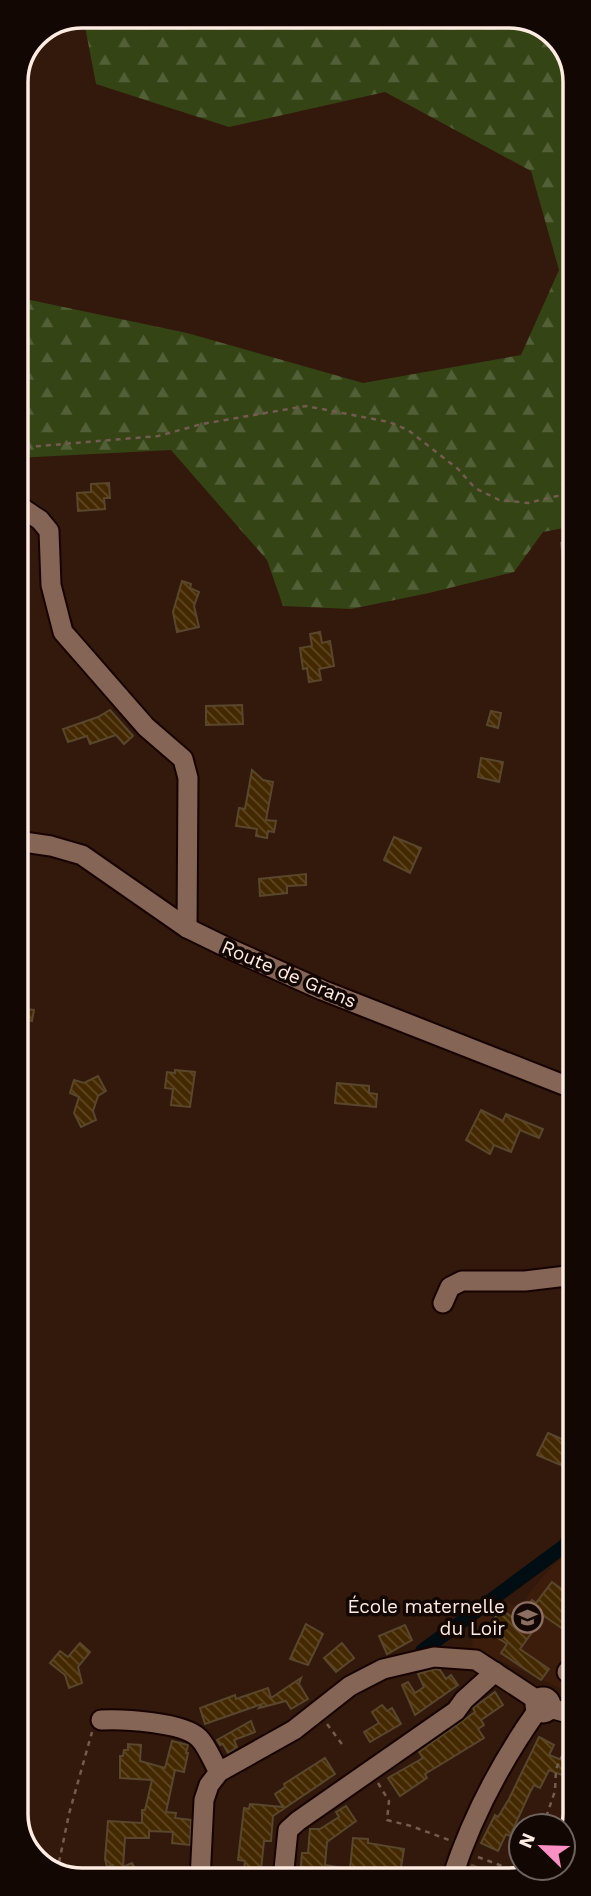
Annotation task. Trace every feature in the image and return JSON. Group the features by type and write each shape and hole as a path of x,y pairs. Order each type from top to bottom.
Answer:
{"street":[{"path":"28,512 40,520 49,531 51,585 63,632 146,727 183,759 188,778 187,928"},
{"name":"Route de Grans","path":"28,843 82,855 187,928 322,990 563,1085"},
{"path":"443,1303 450,1287 468,1280 525,1280 563,1276"},
{"path":"201,1868 204,1800 209,1785 219,1772 294,1730 350,1686 383,1669 433,1657 476,1660 542,1706 563,1712"},
{"path":"284,1868 288,1830 456,1711 464,1700 495,1672"},
{"path":"455,1868 480,1806 542,1706"},
{"path":"97,1725 120,1719 185,1730 199,1738 219,1772"}],"path":[{"path":"28,446 158,436 202,424 306,406 389,422 408,430 458,469 475,488 499,500 528,503 563,495"},
{"path":"317,1710 344,1747"},
{"path":"59,1863 69,1814 97,1725"},
{"path":"548,1812 555,1791 556,1769 563,1754"},
{"path":"363,1776 376,1781 389,1801 387,1820 463,1846 467,1853 503,1868"}],"shaded area":[{"name":"École maternelle du Loir","path":"563,1558 563,1690 472,1648 473,1623 502,1599 522,1610 529,1593 553,1565"}],"green space":[{"path":"85,28 513,28 527,31 542,39 559,61 563,82 563,528 543,532 514,572 351,609 283,606 267,560 171,450 28,457 28,300 187,333 363,383 521,355 559,270 531,171 385,92 229,127 96,84"}],"building":[{"path":"109,483 110,498 104,498 105,509 78,511 77,493 91,492 91,484"},
{"path":"182,581 191,584 190,588 199,592 194,606 199,627 177,632 173,612"},
{"path":"320,632 322,643 330,641 334,666 319,669 321,680 309,682 307,668 303,669 300,648 312,646 310,634"},
{"path":"242,705 243,724 206,725 206,706"},
{"path":"110,710 133,736 124,744 116,735 90,744 87,736 68,742 63,729"},
{"path":"491,711 501,713 498,728 487,725"},
{"path":"481,758 503,762 499,782 478,777"},
{"path":"252,770 263,780 273,782 266,820 276,821 274,832 268,831 267,838 256,836 257,829 236,826 239,808 245,809"},
{"path":"394,837 421,848 410,873 384,860"},
{"path":"306,874 306,885 287,886 287,893 260,896 259,879"},
{"path":"28,1009 34,1010 32,1021 28,1020"},
{"path":"175,1070 195,1072 190,1107 171,1105 173,1089 165,1088 167,1072 175,1073"},
{"path":"98,1076 106,1091 98,1096 93,1111 96,1120 81,1127 74,1113 79,1097 70,1093 74,1080 84,1083"},
{"path":"337,1083 369,1086 369,1093 377,1094 376,1107 335,1103"},
{"path":"481,1110 503,1121 506,1114 543,1129 539,1138 520,1130 511,1152 494,1145 490,1154 466,1140"},
{"path":"548,1433 563,1440 563,1466 537,1455"},
{"path":"552,1582 563,1590 563,1629 544,1616 520,1649 549,1669 541,1680 501,1653 507,1644 486,1630 501,1609 517,1621 532,1600 536,1603"},
{"path":"306,1624 323,1634 308,1665 290,1659"},
{"path":"405,1625 412,1640 387,1654 379,1636"},
{"path":"80,1643 90,1652 78,1667 82,1683 69,1688 65,1675 50,1663 60,1651 68,1657"},
{"path":"342,1643 354,1658 336,1672 324,1658"},
{"path":"440,1670 446,1679 451,1675 458,1685 415,1715 402,1685 408,1682 415,1693 424,1687 418,1674"},
{"path":"301,1678 299,1684 308,1699 291,1709 286,1701 259,1708 262,1704 205,1724 200,1708 235,1695 236,1699 268,1688 271,1698"},
{"path":"495,1692 503,1705 481,1720 484,1725 478,1729 484,1738 425,1774 427,1778 400,1796 388,1778 423,1758 419,1752 475,1712 473,1708"},
{"path":"382,1705 387,1711 392,1708 401,1724 370,1742 364,1732 379,1723 372,1712"},
{"path":"251,1721 255,1732 234,1740 237,1747 228,1753 217,1740"},
{"path":"539,1737 554,1745 549,1755 563,1760 563,1775 549,1770 540,1788 534,1785 521,1812 507,1812 507,1834 498,1851 481,1843 495,1815 498,1817"},
{"path":"172,1741 188,1745 184,1772 175,1770 166,1812 176,1813 175,1818 191,1820 190,1845 172,1843 173,1832 149,1831 149,1838 125,1838 123,1867 132,1863 135,1868 115,1868 113,1865 107,1867 105,1859 108,1821 142,1823 142,1810 145,1810 152,1780 120,1778 120,1756 123,1756 124,1750 128,1750 128,1744 141,1745 140,1761 165,1768"},
{"path":"325,1758 335,1774 273,1816 271,1841 264,1841 261,1868 244,1868 245,1861 238,1860 244,1808 249,1809 250,1804 283,1807 275,1794 285,1787 284,1784"},
{"path":"346,1806 356,1821 327,1842 325,1865 344,1868 301,1868 302,1853 308,1853 310,1829 320,1829 339,1817 336,1812"},
{"path":"353,1838 368,1839 368,1843 404,1849 401,1868 350,1868"}],"waterway":[{"path":"422,1651 563,1547"}],"place":[{"name":"École maternelle du Loir","path":"528,1617"}]}
